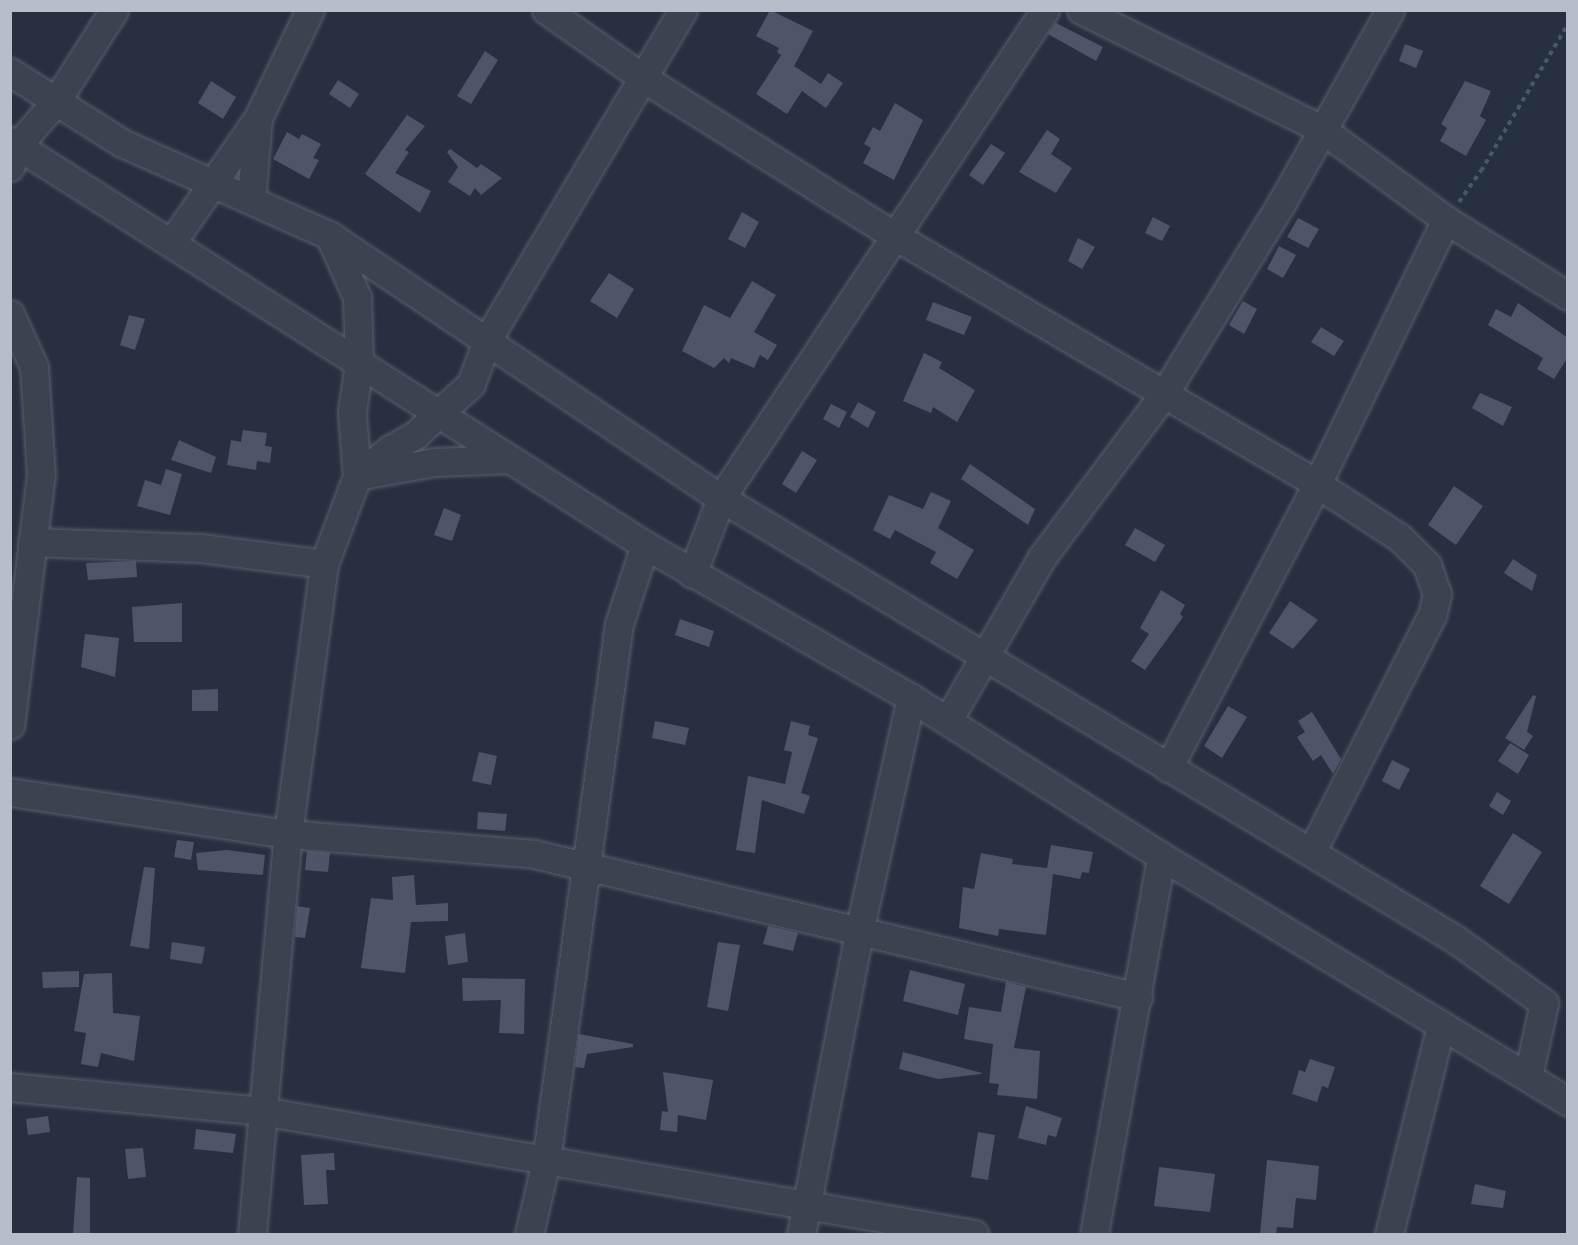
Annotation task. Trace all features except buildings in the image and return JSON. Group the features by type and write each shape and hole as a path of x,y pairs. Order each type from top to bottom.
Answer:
{"street":[{"path":"114,10 56,101 13,151 172,242 692,574 948,720 1161,856 1568,1102"},
{"path":"172,242 211,182 258,118 310,10"},
{"path":"546,10 643,78 895,236 1317,484 1400,538 1427,565 1437,594 1432,615 1312,851"},
{"path":"357,476 390,449 415,435 436,412 471,384 487,340 683,10"},
{"path":"692,574 721,498 1045,10"},
{"path":"1081,10 1320,128 1446,220 1568,296"},
{"path":"948,720 986,658 1042,557 1164,394 1282,202 1320,128 1390,10"},
{"path":"10,72 122,143 329,235 721,498 1455,939 1544,1003 1528,1076"},
{"path":"251,199 258,118"},
{"path":"1168,768 1317,484 1446,220"},
{"path":"252,1234 288,834 324,564 357,476 352,412 359,363 357,297 329,235"},
{"path":"10,314 34,367 41,474 10,725"},
{"path":"357,476 435,462 510,459"},
{"path":"32,542 201,548 324,564"},
{"path":"529,1234 546,1161 584,866 619,624 645,545"},
{"path":"801,1234 805,1203 859,932 911,698"},
{"path":"10,792 288,834 534,854 1138,997"},
{"path":"1094,1234 1138,997 1161,856"},
{"path":"1389,1234 1441,1025"},
{"path":"10,1087 262,1111 974,1234"}],"path":[{"path":"1446,220 1481,171 1568,24"}]}
